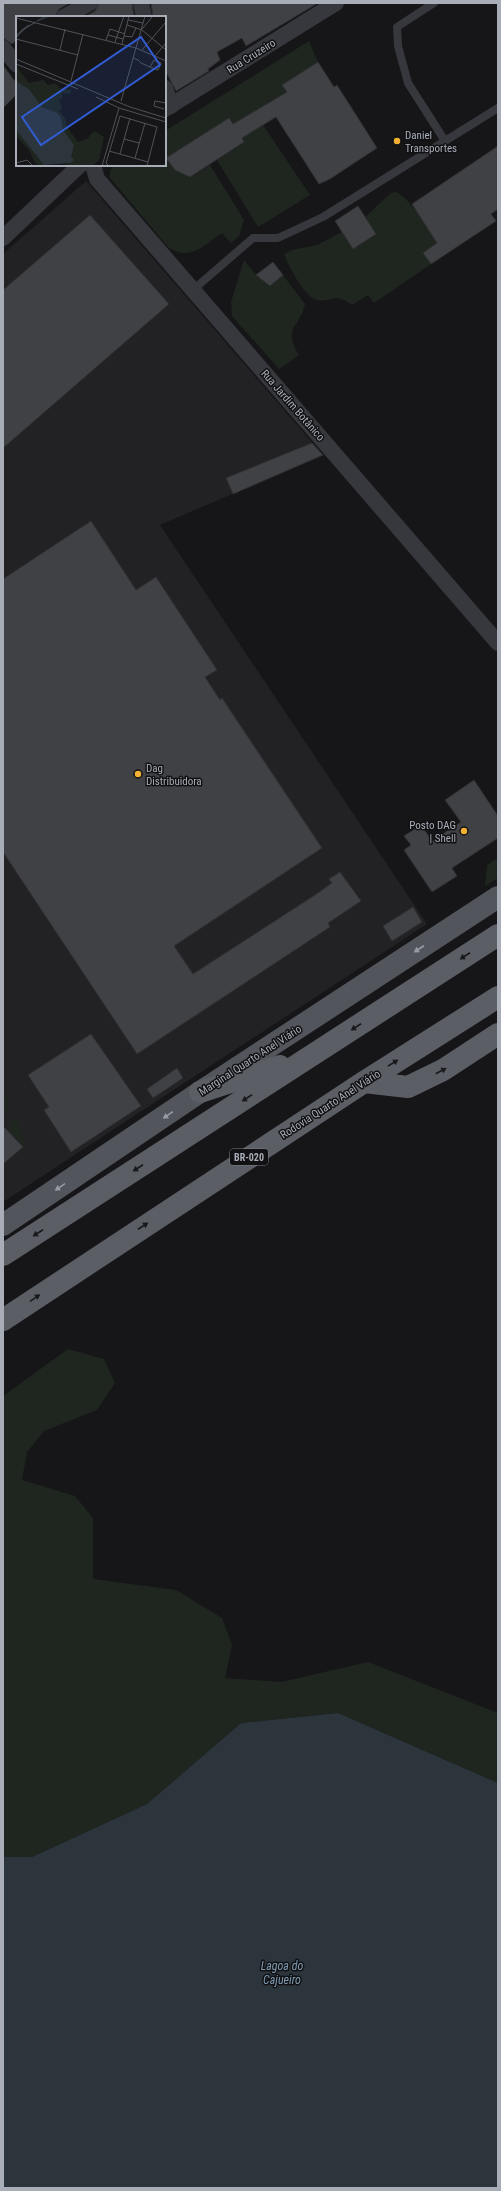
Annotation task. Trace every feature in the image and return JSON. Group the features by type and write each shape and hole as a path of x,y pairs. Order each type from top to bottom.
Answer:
{"highway":[{"path":"3,1255 498,935"},
{"name":"Rodovia Quarto Anel Viário","path":"3,1320 364,1082 498,997"},
{"path":"364,1082 408,1087 443,1070 498,1034"},
{"path":"200,1092 255,1075 319,1051"}],"main road":[{"name":"Marginal Quarto Anel Viário","path":"3,1225 200,1092 498,897"}],"street":[{"path":"66,16 90,3"},
{"path":"141,3 144,16"},
{"name":"Rua Cruzeiro","path":"168,108 336,3"},
{"path":"9,49 16,63"},
{"path":"166,95 168,108"},
{"path":"3,238 79,166"},
{"name":"Rua Jardim Botânico","path":"93,166 97,179 194,289 498,643"}],"lane":[{"path":"434,3 396,27 398,46 408,83 444,141"},
{"path":"194,289 253,238 278,238 323,218 498,108"}],"shaded area":[{"path":"309,41 318,62 282,85 286,92 233,124 229,119 166,158 166,130"},
{"path":"263,125 310,195 258,227 217,160 244,142 242,138"},
{"path":"166,158 175,170 191,177 210,165 244,220 239,236 231,243 222,233 202,247 190,253 183,253 168,247 110,178 110,171 113,166 166,166"},
{"path":"86,181 323,455 160,525 427,924 3,1202 3,254"},
{"path":"396,192 408,201 414,208 437,243 423,253 431,264 374,303 368,295 352,305 336,298 323,301 317,300 307,294 289,266 284,254 292,250 317,245 342,232 353,249 376,234 365,217 391,193"},
{"path":"244,260 256,275 270,286 283,275 305,304 292,334 294,346 299,355 279,369 232,316 231,302"},
{"path":"498,858 498,878 485,886 487,865"},
{"path":"3,1090 8,1101 7,1112 3,1108"},
{"path":"14,1120 18,1121 26,1143 23,1147 14,1139 9,1129 10,1122"},
{"path":"68,1349 104,1359 115,1383 97,1410 44,1431 27,1452 22,1480 75,1496 93,1518 93,1579 176,1590 222,1618 232,1645 225,1678 281,1682 368,1662 498,1713 498,1783 338,1713 241,1723 147,1804 32,1857 3,1857 3,1396"}],"water":[{"name":"Lagoa do Cajueiro","path":"338,1713 498,1783 498,2188 3,2188 3,1857 32,1857 147,1804 241,1723"}],"building":[{"path":"3,3 70,3 59,9 56,16 16,16 16,41 12,44 3,38"},
{"path":"99,3 132,3 134,16 86,16 95,11"},
{"path":"151,3 318,3 246,46 242,38 217,52 220,60 208,69 209,71 176,91 166,72 166,16 153,16"},
{"path":"318,62 334,87 337,85 377,148 330,179 319,184 276,117 242,138 244,142 190,177 175,170 166,158 229,118 233,124 287,92 282,85"},
{"path":"3,65 16,83 16,95 3,108"},
{"path":"498,146 498,209 491,214 496,221 431,264 423,253 437,243 412,204"},
{"path":"358,206 376,234 353,249 335,221"},
{"path":"90,215 169,304 3,448 3,290"},
{"path":"273,262 283,275 270,286 256,275"},
{"path":"312,443 323,455 233,494 226,478"},
{"name":"Dag Distribuidora","path":"91,521 136,590 156,577 217,670 205,677 220,700 222,698 322,848 174,946 193,974 315,895 332,883 329,879 340,872 361,901 328,923 330,927 137,1054 3,852 3,579"},
{"path":"474,780 498,816 498,838 452,868 457,876 432,892 404,850 411,845 404,836 421,825 432,841 461,822 445,800"},
{"path":"413,907 422,922 392,941 383,926"},
{"path":"91,1034 141,1106 71,1152 44,1110 49,1107 28,1075"},
{"path":"177,1068 183,1078 153,1098 147,1089"},
{"path":"3,1126 23,1147 3,1164"}],"place":[{"name":"Daniel Transportes","path":"397,141"},
{"name":"Dag Distribuidora","path":"138,774"},
{"name":"Posto DAG | Shell","path":"464,831"}]}
